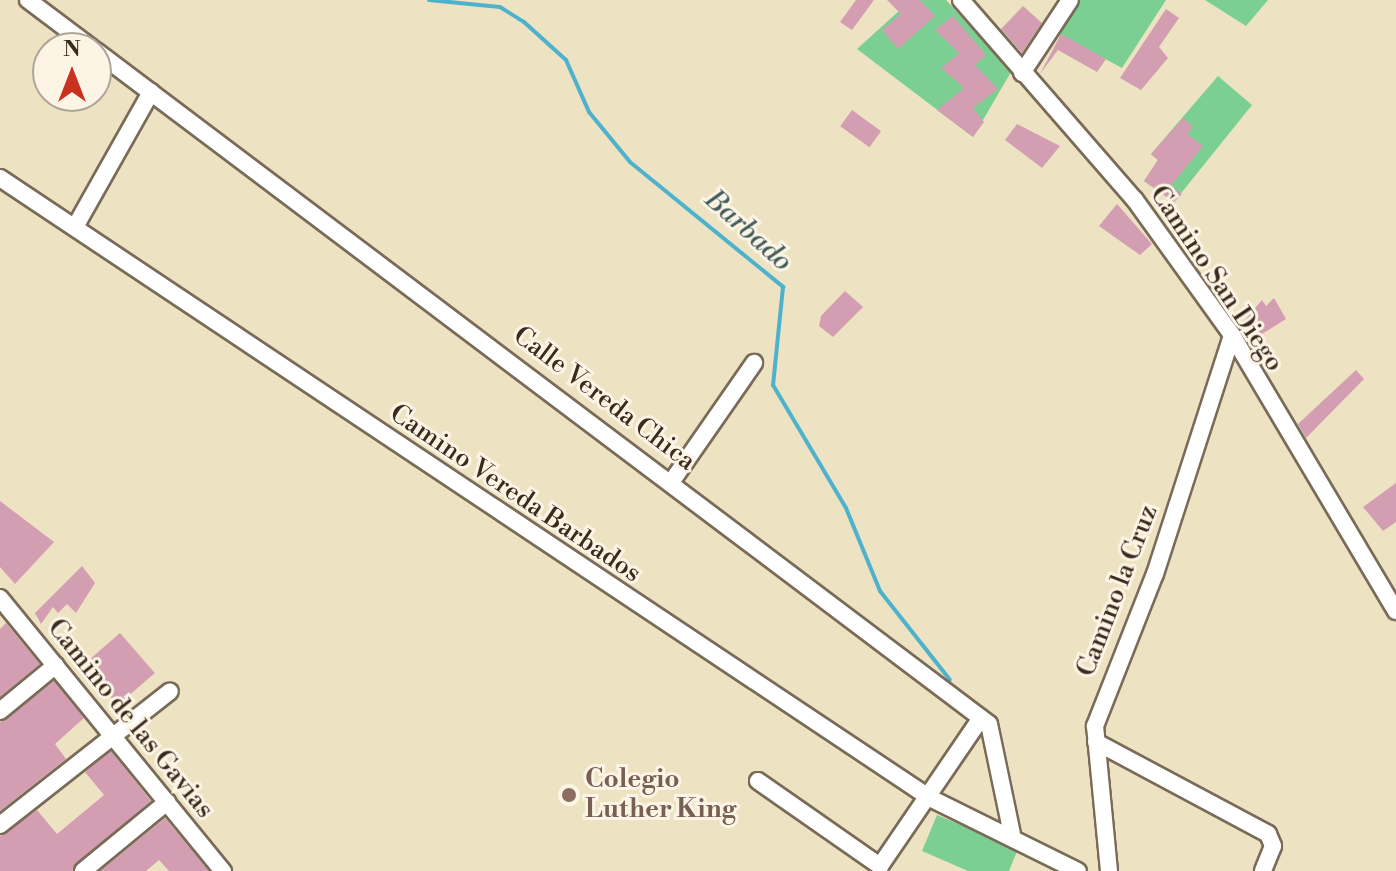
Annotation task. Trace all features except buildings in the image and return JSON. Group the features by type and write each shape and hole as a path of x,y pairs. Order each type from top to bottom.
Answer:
{"street":[{"name":"Calle Vereda Chica","path":"28,0 71,32"},
{"name":"Camino San Diego","path":"961,0 1135,200 1232,335 1396,611"},
{"path":"1022,73 1070,0"},
{"name":"Calle Vereda Chica","path":"112,63 672,481 981,718"},
{"path":"75,227 151,92"},
{"name":"Camino Vereda Barbados","path":"0,178 930,798 1012,834 1078,871"},
{"name":"Camino la Cruz","path":"1109,871 1096,742 1114,662 1155,574 1232,335"},
{"path":"672,481 754,363"},
{"name":"Camino de las Gavias","path":"0,598 223,871"},
{"path":"0,711 56,665"},
{"path":"0,825 111,734 170,691"},
{"path":"758,781 880,866 930,798 981,718 989,724 1012,834"},
{"path":"1096,742 1268,834 1273,846 1263,871"},
{"path":"83,871 167,802"}],"green space":[{"path":"911,0 946,0 1011,72 973,137 857,49"},
{"path":"1070,0 1166,0 1122,68 1052,30"},
{"path":"1205,0 1268,0 1246,26"},
{"path":"1218,76 1252,105 1174,202 1144,181 1158,160 1151,154"},
{"path":"937,815 1018,849 1009,871 968,871 922,851"}],"waterway":[{"name":"Barbado","path":"429,0 500,7 524,22 566,60 589,112 630,162 783,287 773,385 846,508 880,591 950,680"}],"place":[{"name":"Colegio Luther King","path":"569,795"}]}
